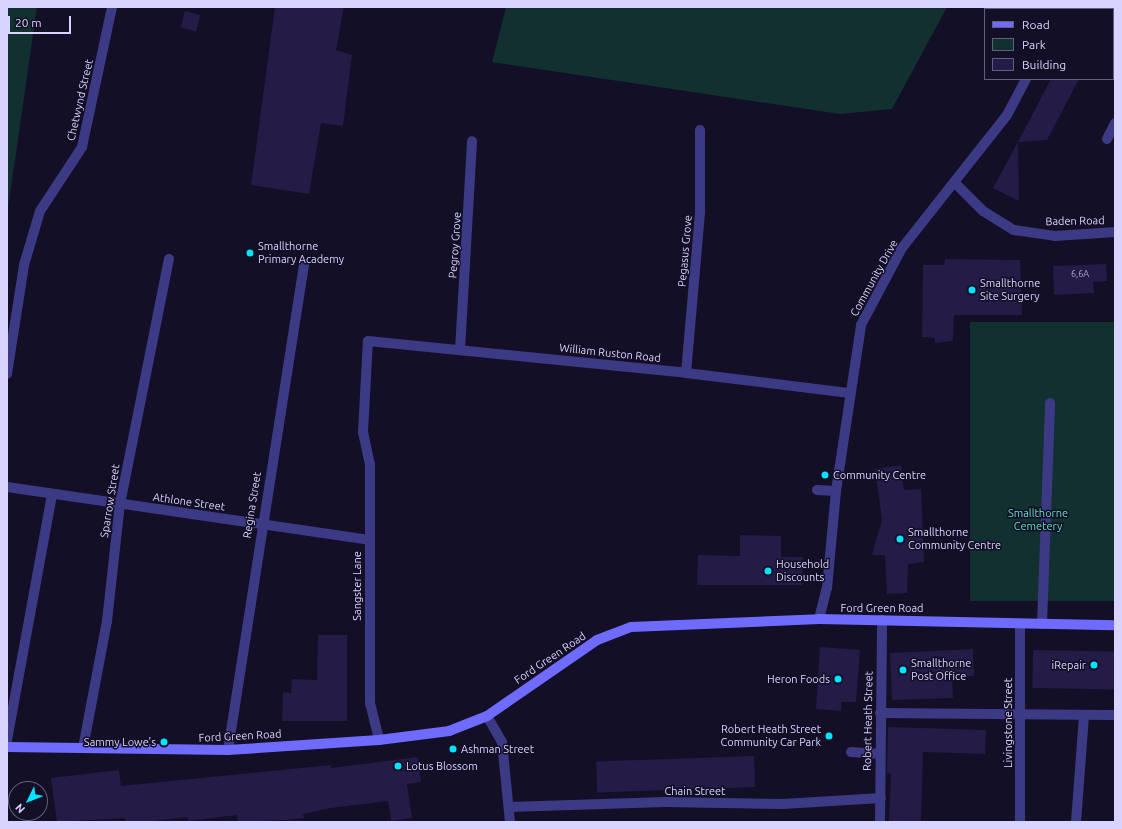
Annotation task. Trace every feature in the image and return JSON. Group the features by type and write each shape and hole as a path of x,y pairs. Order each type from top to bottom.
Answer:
{"main road":[{"name":"Ford Green Road","path":"7,747 228,750 379,740 449,731 487,716 597,640 631,627 819,619 1020,624 1115,624"}],"street":[{"name":"Chetwynd Street","path":"7,374 24,265 40,211 82,147 112,7"},
{"name":"Community Drive","path":"819,619 827,588 836,491 861,325 902,248 956,184 1007,115 1025,80"},
{"path":"1107,140 1115,123"},
{"name":"Pegasus Grove","path":"686,372 700,212 700,130"},
{"name":"Pegroy Grove","path":"460,350 472,141"},
{"name":"Baden Road","path":"956,184 983,211 1014,230 1055,236 1115,232"},
{"name":"Sparrow Street","path":"83,748 107,621 120,504 169,259"},
{"name":"Regina Street","path":"228,750 261,525 304,264"},
{"name":"William Ruston Road","path":"368,341 686,372 850,393"},
{"name":"Sangster Lane","path":"368,341 363,432 370,464 370,703 379,740"},
{"path":"1042,624 1050,403"},
{"name":"Athlone Street","path":"7,487 369,540"},
{"path":"817,490 836,491"},
{"path":"7,740 52,494"},
{"name":"Robert Heath Street","path":"880,822 881,798 878,754 882,620"},
{"name":"Livingstone Street","path":"1020,624 1020,822"},
{"path":"880,713 1020,716 1115,715"},
{"path":"487,716 502,742 510,822"},
{"path":"1076,822 1084,716"},
{"path":"851,752 878,754"},
{"name":"Chain Street","path":"509,808 665,802 783,804 881,798"}],"green space":[{"path":"7,7 37,7 7,215"},
{"path":"506,7 947,7 892,109 840,114 492,62"},
{"name":"Smallthorne Cemetery","path":"970,322 1115,322 1115,601 970,601"}],"building":[{"path":"275,7 344,7 336,50 352,55 343,126 321,123 309,194 251,185"},
{"path":"185,11 200,15 196,32 181,27"},
{"path":"1050,80 1078,80 1047,140 1018,142"},
{"path":"1018,142 1019,201 993,188"},
{"name":"Smallthorne Site Surgery","path":"945,259 1020,260 1022,315 954,315 953,341 935,343 935,338 922,337 923,265 944,265"},
{"path":"1106,264 1107,281 1093,282 1094,293 1054,295 1053,266"},
{"name":"Smallthorne Community Centre","path":"901,465 904,490 921,489 924,562 908,564 907,593 887,594 885,555 872,555 882,520 875,469"},
{"name":"Household Discounts","path":"740,535 781,536 781,557 803,557 802,585 697,585 698,555 740,556"},
{"path":"318,635 347,635 347,721 282,721 283,692 291,693 292,679 317,680"},
{"name":"Heron Foods","path":"820,647 860,650 856,702 841,702 841,711 816,709"},
{"path":"973,649 974,676 952,676 953,698 892,700 890,653"},
{"path":"1033,650 1115,651 1114,689 1032,688"},
{"path":"888,727 986,730 985,754 923,752 921,822 889,822 891,774 887,773"},
{"path":"754,756 755,787 597,792 596,762"},
{"path":"418,757 421,782 407,784 412,818 391,821 388,801 331,808 303,814 304,818 286,820 238,822 237,815 188,821 188,817 142,822 126,822 125,818 57,822 51,778 119,770 121,786 331,765 331,768"}],"place":[{"name":"Smallthorne Primary Academy","path":"250,253"},
{"name":"Smallthorne Site Surgery","path":"972,290"},
{"name":"Community Centre","path":"825,475"},
{"name":"Smallthorne Community Centre","path":"900,539"},
{"name":"Household Discounts","path":"768,571"},
{"name":"iRepair","path":"1094,665"},
{"name":"Smallthorne Post Office","path":"903,670"},
{"name":"Heron Foods","path":"838,679"},
{"name":"Robert Heath Street Community Car Park","path":"829,736"},
{"name":"Sammy Lowe's","path":"164,742"},
{"name":"Ashman Street","path":"453,749"},
{"name":"Lotus Blossom","path":"398,766"}]}
